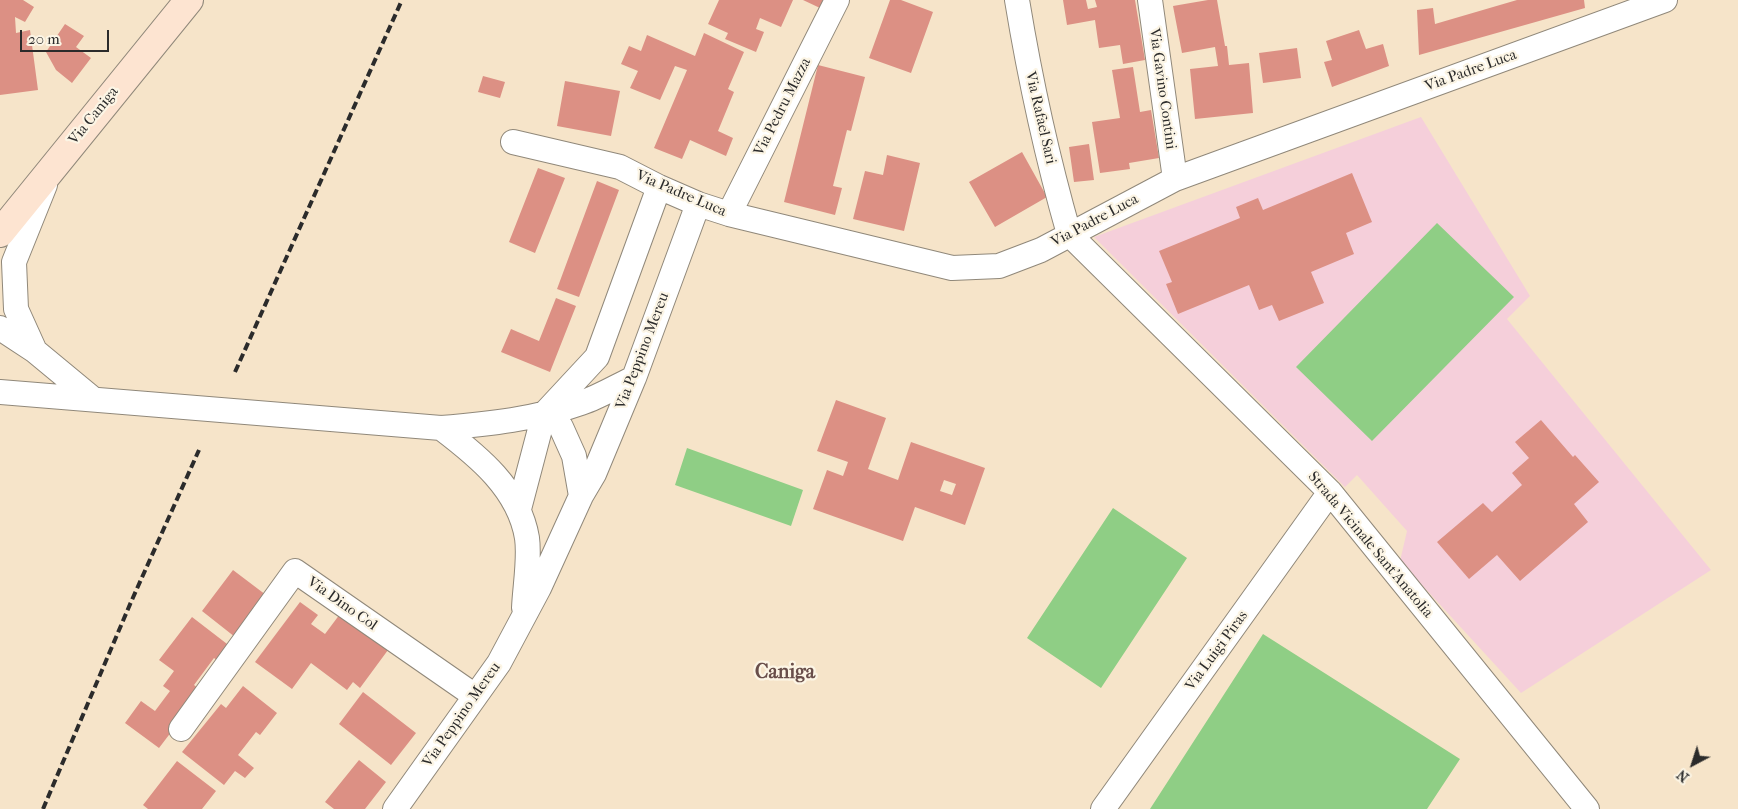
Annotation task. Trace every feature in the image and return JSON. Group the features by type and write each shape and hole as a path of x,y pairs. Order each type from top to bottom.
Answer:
{"street":[{"name":"Via Caniga","path":"0,233 189,0"},
{"name":"Via Pedru Mazza","path":"729,214 837,0"},
{"name":"Via Rafael Sari","path":"1017,0 1029,71 1069,234"},
{"name":"Via Gavino Contini","path":"1150,0 1175,178"},
{"name":"Via Padre Luca","path":"512,142 620,167 698,204 729,214 952,268 999,266 1041,250 1175,178 1666,0"},
{"path":"34,351 16,309 14,262 51,169"},
{"path":"544,414 598,357 659,187"},
{"name":"Via Peppino Mereu","path":"395,809 499,662 523,618 581,496 594,474 634,378 698,204"},
{"name":"Strada Vicinale Sant'Anatolia","path":"1069,234 1330,492 1587,809"},
{"path":"0,328 34,351 94,400"},
{"path":"0,376 9,393 441,428 494,424 544,414 583,403 634,378"},
{"path":"544,414 561,427 574,456 581,496"},
{"name":"Via Peppino Mereu","path":"519,509 544,414"},
{"name":"Via Peppino Mereu","path":"441,428 463,444 490,469 519,509 527,539 523,618"},
{"name":"Via Luigi Piras","path":"1104,809 1330,492"},
{"name":"Via Dino Col","path":"181,729 294,571 475,696"}],"shaded area":[{"path":"1421,117 1530,296 1507,319 1711,570 1521,693 1400,561 1407,531 1357,475 1345,487 1094,237"}],"green space":[{"path":"1437,223 1514,297 1372,441 1296,367"},
{"path":"687,448 803,490 791,526 675,485"},
{"path":"1113,508 1187,558 1101,688 1027,638"},
{"path":"1263,634 1460,759 1427,809 1150,809"}],"building":[{"path":"0,0 23,0 34,7 25,22 15,17 16,33 30,30 38,90 0,95"},
{"path":"719,0 793,0 781,27 760,18 756,29 764,32 756,52 725,39 728,33 708,24"},
{"path":"803,0 823,0 820,8"},
{"path":"890,0 901,0 933,12 911,73 869,58"},
{"path":"1063,0 1086,0 1088,9 1097,7 1095,0 1135,0 1145,60 1123,64 1120,45 1099,48 1095,20 1067,25"},
{"path":"1217,0 1229,65 1249,63 1253,113 1195,119 1190,69 1218,66 1215,47 1182,53 1173,6"},
{"path":"1517,0 1584,0 1585,8 1419,55 1417,10 1433,8 1435,24"},
{"path":"65,24 84,36 76,47 91,58 72,83 56,70 46,52"},
{"path":"1359,30 1366,49 1383,44 1389,66 1332,87 1324,62 1332,60 1326,41"},
{"path":"704,33 744,52 728,89 734,92 718,131 733,138 726,156 690,140 682,159 654,148 687,70 675,66 660,100 630,88 638,71 621,64 629,46 641,51 647,35 695,56"},
{"path":"1297,48 1301,78 1263,83 1259,53"},
{"path":"818,65 865,77 851,131 847,130 833,186 842,188 835,215 784,202"},
{"path":"1133,67 1140,112 1151,110 1159,158 1129,163 1130,169 1100,173 1092,122 1120,118 1112,70"},
{"path":"483,76 505,82 500,98 478,92"},
{"path":"565,81 620,91 611,136 557,126"},
{"path":"1089,144 1094,180 1074,182 1069,147"},
{"path":"1022,152 1047,197 995,227 969,182"},
{"path":"887,155 920,163 904,231 853,219 865,171 883,175"},
{"path":"538,168 565,178 535,253 509,242"},
{"path":"1352,173 1372,222 1346,233 1354,254 1311,272 1324,303 1279,321 1272,305 1259,310 1249,285 1178,314 1166,284 1172,282 1159,251 1240,218 1236,207 1258,198 1263,210"},
{"path":"597,181 619,190 579,297 557,289"},
{"path":"556,298 576,306 550,372 501,352 511,329 539,341"},
{"path":"836,400 886,418 868,469 898,480 911,442 985,468 965,525 915,507 903,541 813,509 827,470 843,476 848,462 817,451","holes":["944,480 956,484 952,495 940,491"]},
{"path":"1541,420 1573,457 1575,455 1599,482 1574,504 1588,522 1520,581 1497,555 1469,579 1437,542 1483,503 1492,512 1522,485 1512,473 1529,458 1515,442"},
{"path":"233,570 266,595 235,637 202,611"},
{"path":"300,602 318,615 311,624 325,634 340,614 388,650 360,688 353,682 347,690 311,663 292,689 255,662"},
{"path":"192,617 231,647 219,662 214,658 194,685 199,689 191,706 159,748 125,723 141,701 155,711 170,691 163,686 174,671 159,660"},
{"path":"243,686 277,713 260,735 256,732 238,755 254,768 245,778 235,771 224,785 182,752 221,704 226,708"},
{"path":"363,692 416,733 391,765 339,724"},
{"path":"359,760 386,782 365,809 334,809 325,802"},
{"path":"177,761 216,791 202,809 148,809 143,805"}],"railway":[{"path":"235,372 402,0"},
{"path":"43,809 131,602 199,450"}],"district":[{"name":"Caniga","path":"785,673"}]}
